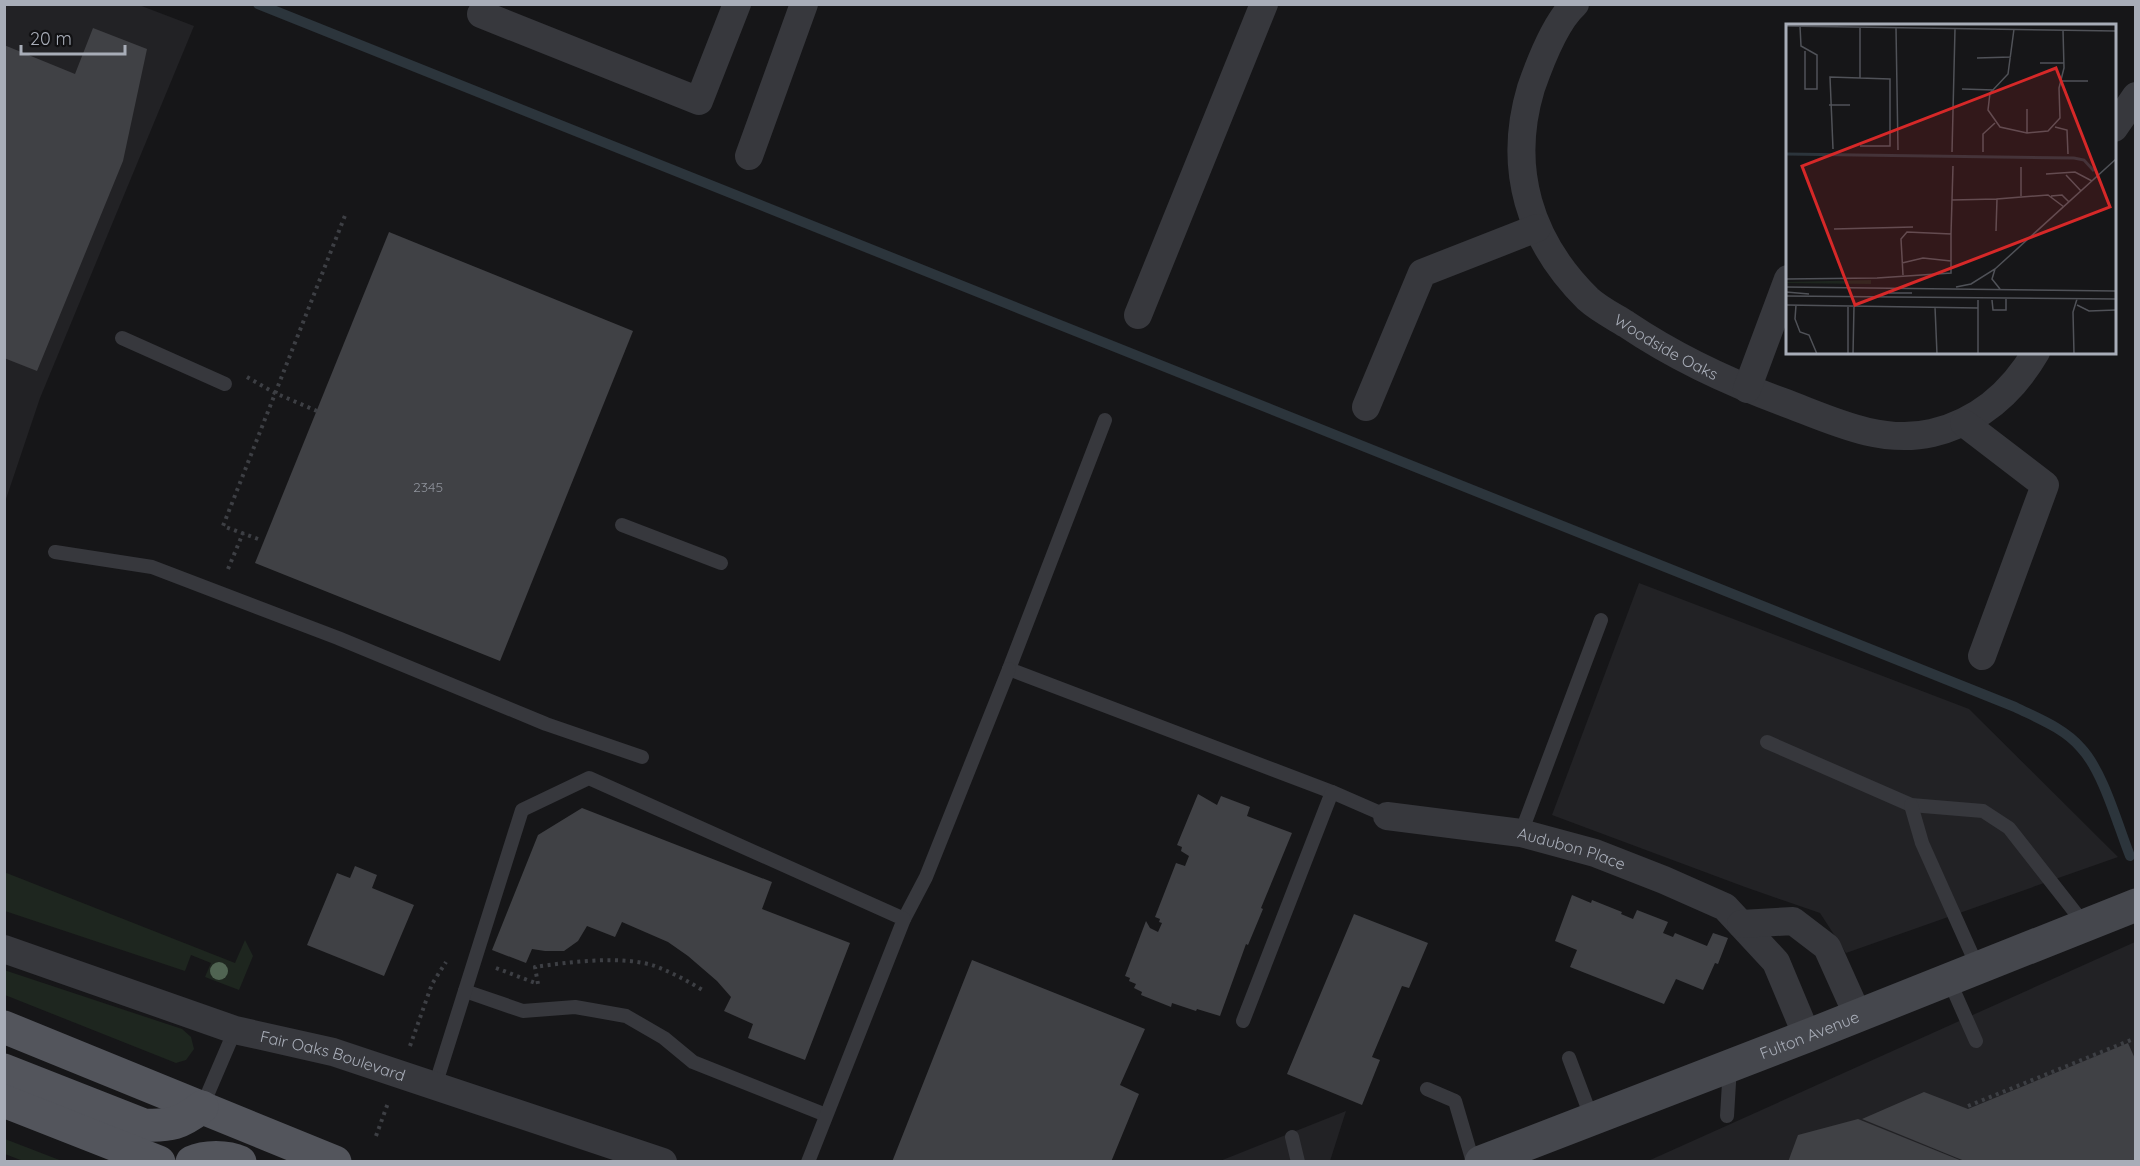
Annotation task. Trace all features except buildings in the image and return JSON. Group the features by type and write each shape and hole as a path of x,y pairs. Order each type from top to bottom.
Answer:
{"main road":[{"path":"4,1027 335,1161"},
{"path":"4,1070 144,1125 167,1126 184,1121 201,1107"},
{"path":"4,1101 159,1161"},
{"path":"192,1161 200,1158 240,1161"}],"street":[{"path":"481,14 699,101 737,4"},
{"path":"749,156 804,4"},
{"path":"1138,315 1264,4"},
{"name":"Woodside Oaks","path":"1575,4 1562,21 1538,67 1524,114 1521,144 1524,186 1537,228 1559,267 1590,300 1655,344 1747,389 1862,431 1899,436 1931,433 1964,423 1992,406 2023,374 2035,354"},
{"path":"2116,127 2134,100"},
{"path":"1366,407 1422,273 1537,228"},
{"path":"1747,389 1786,284"},
{"path":"1964,423 2045,485 1982,656"},
{"name":"Audubon Place","path":"1387,816 1521,833 1595,853 1725,907 1776,962 1807,1036"},
{"name":"Fulton Avenue","path":"1485,1161 2136,905"},
{"path":"1741,924 1793,921 1827,947 1858,1016"},
{"name":"Fair Oaks Boulevard","path":"4,949 235,1030 333,1052 663,1161"}],"lane":[{"path":"122,338 225,384"},
{"path":"808,1161 904,919 926,877 1105,420"},
{"path":"622,525 721,563"},
{"path":"55,552 152,567 338,638 546,724 642,758"},
{"path":"1521,833 1601,620"},
{"path":"1009,669 1332,792 1387,816"},
{"path":"1767,742 1911,805 1983,811 2008,828 2085,925"},
{"path":"435,1086 522,810 589,778 904,919"},
{"path":"1243,1021 1332,792"},
{"path":"1911,805 1963,974 1976,1041"},
{"path":"465,991 523,1011 575,1007 626,1016 664,1038 693,1062 826,1115"},
{"path":"201,1107 235,1030"},
{"path":"1569,1058 1592,1119"},
{"path":"1727,1116 1730,1066"},
{"path":"1427,1089 1455,1101 1485,1161"},
{"path":"1292,1137 1298,1161"}],"path":[{"path":"258,539 223,526 346,213"},
{"path":"240,373 275,393 316,411"},
{"path":"238,573 228,569 243,533"},
{"path":"1968,1106 2136,1038"}],"shaded area":[{"path":"5,5 139,5 194,26 40,398 5,502"},
{"path":"1639,583 1969,709 2118,857 1846,953 1820,913 1552,815"},
{"path":"4,872 235,963 245,940 253,956 239,990 205,977 211,963 191,955 185,971 5,911"},
{"path":"2135,942 2135,1161 1648,1161"},
{"path":"4,970 182,1029 191,1037 194,1049 186,1060 176,1063 5,995"},
{"path":"1346,1111 1330,1161 1220,1161"},
{"path":"4,1139 62,1161 23,1161 5,1154"}],"waterway":[{"path":"258,4 2015,707 2067,735 2089,758 2103,784 2130,856"}]}
